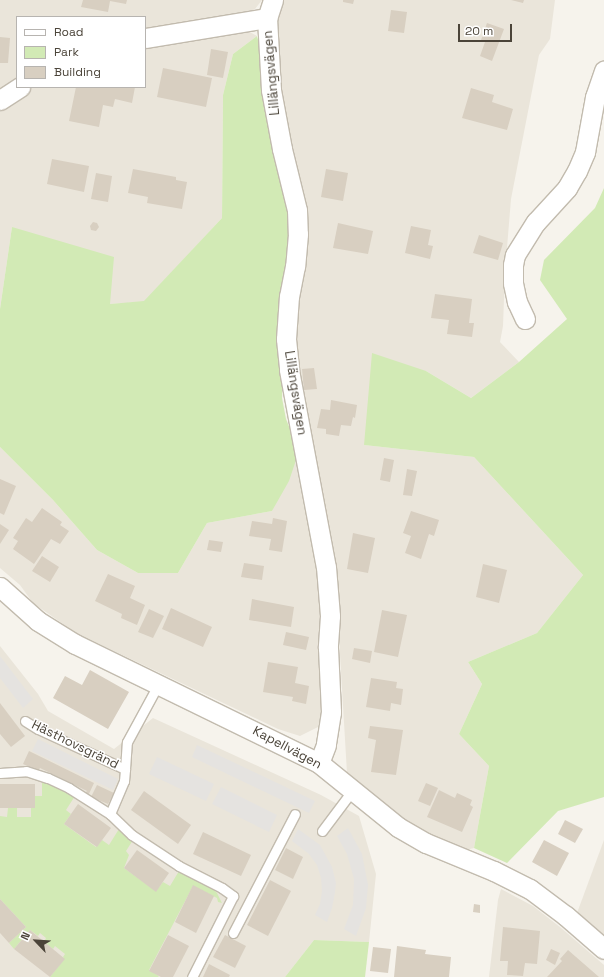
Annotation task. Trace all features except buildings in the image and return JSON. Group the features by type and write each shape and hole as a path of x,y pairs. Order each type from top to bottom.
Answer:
{"street":[{"name":"Lillängsvägen","path":"273,0 267,18 270,76 274,114 296,210 297,249 289,296 286,339 289,370 326,567 329,602 328,648 331,712 326,745 319,763"},
{"path":"146,38 267,18"},
{"path":"525,319 517,302 513,283 513,265 515,255 532,227 567,188 577,171 585,152 595,97 604,70"},
{"path":"0,100 18,88"},
{"name":"Kapellvägen","path":"0,588 38,621 75,644 159,683 319,763 398,827 413,836 494,871 536,893 604,949"}],"lane":[{"name":"Hästhovsgränd","path":"110,814 124,781 127,742 159,683"},
{"name":"Hästhovsgränd","path":"26,721 38,729 125,769"},
{"path":"0,773 26,771 48,778 69,788 110,814 132,835 179,866 222,888 233,896 250,897"},
{"path":"322,831 352,791"},
{"path":"233,933 250,897 295,814"},
{"path":"192,977 233,896"}],"shaded area":[{"path":"0,0 262,0 255,9 237,18 146,32 146,16 16,16 16,84 0,94"},
{"path":"283,0 555,0 550,39 539,55 511,199 505,272 503,326 500,342 519,362 471,398 426,371 364,445 474,457 583,575 537,633 468,662 482,684 459,734 489,766 474,848 466,850 435,837 408,822 347,773 337,604 293,352 288,152 272,37"},
{"path":"233,30 248,31 257,36 233,54 223,95 222,218 144,302 110,304 12,227 0,309 0,108 28,88 146,88 146,48 211,38"},
{"path":"0,447 53,500 97,550 138,573 178,573 207,523 272,511 299,451 308,495 320,595 322,711 318,727 300,736 278,729 76,633 33,603 20,585 0,568"},
{"path":"0,646 38,694 48,711 114,749 153,718 321,795 359,816 376,874 369,942 314,940 285,977 0,977"},
{"path":"0,656 33,699 23,708 0,678"},
{"path":"38,739 118,779 113,790 32,751"},
{"path":"197,745 315,801 309,813 192,757"},
{"path":"157,757 214,784 206,801 149,774"},
{"path":"221,787 277,815 269,832 212,804"},
{"path":"348,828 362,854 368,885 366,908 356,936 344,929 353,905 354,879 347,854 337,836"},
{"path":"298,829 320,845 332,867 336,883 332,908 327,922 315,915 320,904 322,891 321,878 317,865 309,854 292,841"},
{"path":"604,840 604,936 577,913"},
{"path":"501,889 533,906 560,927 604,965 604,977 489,977 498,900"}],"green space":[{"path":"257,36 262,54 291,225 282,398 286,419 299,451 289,481 272,511 207,523 178,573 138,573 97,550 53,500 0,447 0,309 12,227 114,257 110,304 144,301 222,218 223,95 233,54"},
{"path":"604,188 604,797 558,811 507,863 474,848 489,766 459,734 482,684 468,662 537,633 583,575 474,457 364,445 372,353 426,371 471,398 519,362 567,319 540,280 544,260 595,208"},
{"path":"42,781 75,796 66,810 71,814 64,824 96,847 102,840 109,845 119,829 133,840 126,851 129,855 124,868 156,891 163,882 170,886 179,871 209,885 217,893 222,903 218,902 217,898 193,886 149,970 159,976 158,977 50,977 64,959 63,957 65,954 55,946 53,949 44,942 46,938 40,933 38,936 30,930 14,949 9,943 26,927 0,899 0,816 7,817 8,808 17,808 17,817 31,817 31,808 35,808 35,796 42,796"},
{"path":"314,940 369,942 365,977 285,977"}]}
